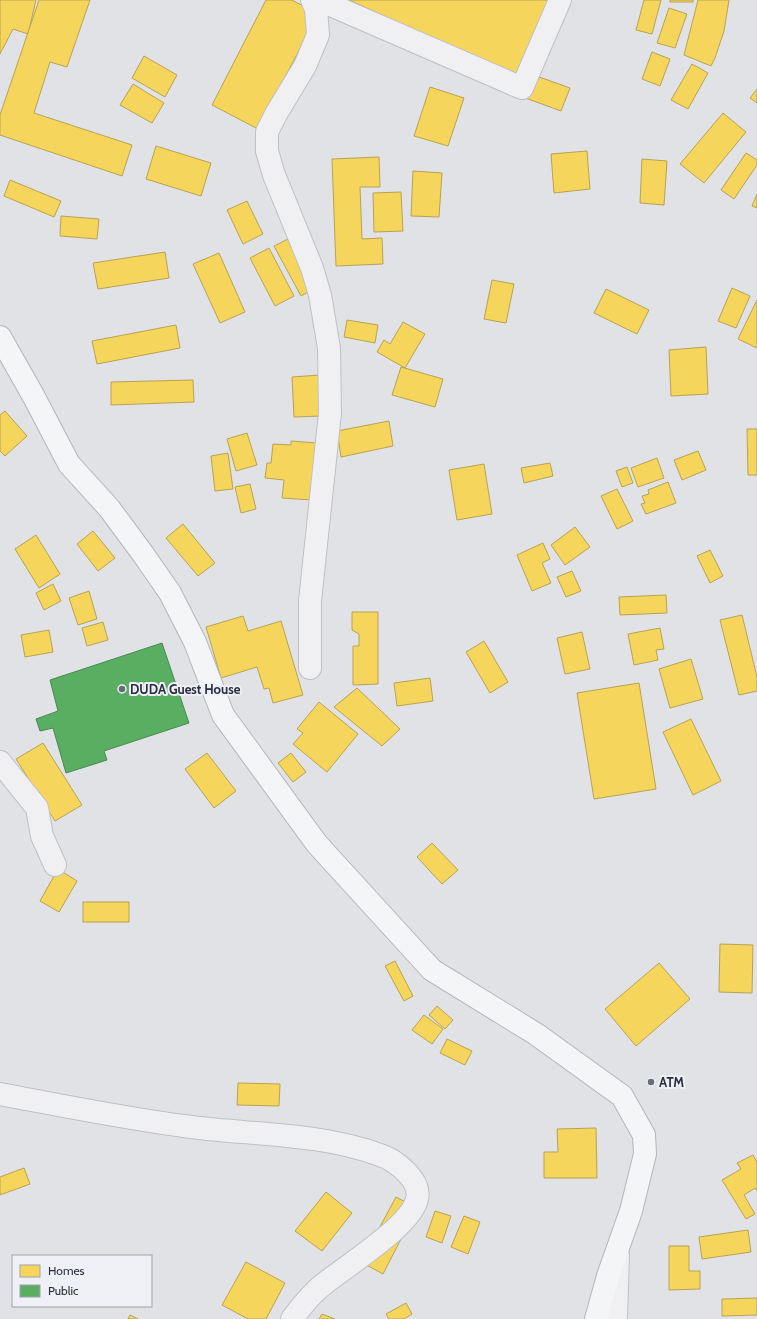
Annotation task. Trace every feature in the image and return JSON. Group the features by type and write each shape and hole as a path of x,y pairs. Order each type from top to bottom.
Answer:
{"highway":[{"path":"0,337 34,397 69,464 109,508 170,594 195,642 223,716 318,844 432,970 536,1034 622,1096 644,1135 645,1154 630,1211 608,1276 596,1319"}],"street":[{"path":"310,668 310,601 330,414 329,348 320,295 314,275 274,175 267,151 267,132 305,66 318,35 316,9 312,0"},
{"path":"319,0 522,88 560,0"},
{"path":"0,762 37,808 42,836 55,865"},
{"path":"0,1094 126,1118 192,1127 272,1134 340,1143 382,1155 403,1168 416,1184 418,1197 414,1210 398,1227 319,1289 301,1307 292,1319"},
{"path":"616,1319 618,1246"}],"building: Homes":[{"path":"0,0 36,0 28,34 13,29 0,54"},
{"path":"39,0 90,0 67,67 50,62 34,113 132,145 122,176 0,135 0,115"},
{"path":"266,0 292,0 318,14 258,129 212,105"},
{"path":"349,0 549,0 515,76"},
{"path":"644,0 661,0 652,34 636,30"},
{"path":"670,0 693,0 693,2 670,2"},
{"path":"698,0 729,0 724,31 711,66 684,55"},
{"path":"669,8 687,14 675,48 657,43"},
{"path":"652,52 670,59 660,86 642,79"},
{"path":"144,56 177,75 165,97 132,78"},
{"path":"692,64 708,73 688,109 671,100"},
{"path":"528,73 570,88 561,111 520,96"},
{"path":"133,84 164,103 152,123 120,105"},
{"path":"430,87 464,98 448,146 414,136"},
{"path":"757,89 757,103 750,98"},
{"path":"723,113 746,132 704,183 680,164"},
{"path":"156,146 211,163 201,196 146,179"},
{"path":"587,151 590,189 554,193 551,154"},
{"path":"746,153 757,160 757,165 734,199 721,190"},
{"path":"379,157 380,187 360,187 362,239 382,238 383,264 336,266 332,159"},
{"path":"642,159 667,161 664,205 640,203"},
{"path":"413,171 442,173 439,217 411,216"},
{"path":"10,180 61,201 54,217 4,196"},
{"path":"401,192 403,231 374,232 373,193"},
{"path":"757,194 757,208 752,206"},
{"path":"247,201 263,234 243,244 227,210"},
{"path":"61,216 99,219 97,239 60,236"},
{"path":"290,238 317,287 301,296 274,246"},
{"path":"269,248 294,296 275,306 250,258"},
{"path":"165,252 169,278 98,289 93,263"},
{"path":"219,253 245,312 220,323 193,264"},
{"path":"492,280 514,284 506,323 484,319"},
{"path":"732,288 750,296 736,328 718,321"},
{"path":"606,289 649,310 637,334 594,313"},
{"path":"757,300 757,348 738,339"},
{"path":"347,320 378,325 375,343 344,337"},
{"path":"403,322 425,334 405,368 377,352 384,340 390,344"},
{"path":"176,325 180,348 97,364 92,341"},
{"path":"706,347 708,394 671,396 669,350"},
{"path":"401,367 443,379 435,407 392,395"},
{"path":"320,375 322,416 294,417 292,377"},
{"path":"193,380 194,402 111,405 111,382"},
{"path":"5,411 27,436 5,456 0,451 0,415"},
{"path":"389,421 393,446 341,457 337,431"},
{"path":"747,429 757,429 757,475 748,475"},
{"path":"247,433 257,465 236,471 227,439"},
{"path":"291,441 317,443 312,500 282,498 284,480 265,478 267,463 271,463 273,444 291,445"},
{"path":"698,451 706,470 682,480 674,460"},
{"path":"228,453 233,489 215,491 211,456"},
{"path":"657,458 664,478 638,487 631,468"},
{"path":"550,463 553,476 524,483 521,468"},
{"path":"484,464 492,514 457,520 449,470"},
{"path":"627,467 633,483 622,487 616,471"},
{"path":"668,482 676,503 646,514 641,504 645,503 642,496 649,494 648,490"},
{"path":"250,484 256,509 241,513 235,487"},
{"path":"617,489 633,521 617,529 601,496"},
{"path":"183,524 215,563 198,576 166,538"},
{"path":"575,527 590,547 565,565 551,545"},
{"path":"93,531 115,558 98,571 77,544"},
{"path":"36,535 60,574 39,588 15,549"},
{"path":"543,543 550,559 542,563 551,583 532,591 517,555"},
{"path":"710,550 723,576 710,583 697,556"},
{"path":"572,571 581,591 566,597 557,577"},
{"path":"53,584 61,601 44,610 36,593"},
{"path":"89,591 97,619 78,625 69,598"},
{"path":"666,595 667,613 620,615 619,597"},
{"path":"352,612 378,612 378,684 353,685 353,646 359,646 359,634 352,630"},
{"path":"742,615 757,677 757,691 739,695 720,620"},
{"path":"243,616 248,631 281,621 303,695 273,703 269,688 264,689 257,667 221,678 206,627"},
{"path":"103,622 108,640 87,646 82,628"},
{"path":"660,628 664,649 656,650 658,660 634,665 628,634"},
{"path":"49,630 53,652 25,657 21,635"},
{"path":"582,632 590,669 565,674 557,638"},
{"path":"484,641 508,682 490,693 466,652"},
{"path":"691,659 703,699 670,708 659,669"},
{"path":"430,678 433,701 397,706 394,683"},
{"path":"639,683 656,789 594,799 577,693"},
{"path":"357,688 400,729 382,746 334,707"},
{"path":"319,702 358,734 327,772 293,744 303,733 297,729"},
{"path":"691,719 721,781 693,795 663,732"},
{"path":"43,743 82,805 55,821 16,759"},
{"path":"207,753 236,791 214,808 185,769"},
{"path":"291,753 306,772 293,782 278,763"},
{"path":"432,843 458,870 442,884 417,857"},
{"path":"58,869 77,881 59,912 40,901"},
{"path":"83,902 129,902 129,922 83,922"},
{"path":"720,944 753,945 752,993 719,992"},
{"path":"395,961 413,996 404,1001 385,966"},
{"path":"659,963 690,999 636,1046 605,1009"},
{"path":"437,1006 453,1020 445,1029 429,1015"},
{"path":"424,1015 443,1029 432,1044 412,1030"},
{"path":"447,1039 472,1051 465,1065 440,1053"},
{"path":"238,1083 280,1084 279,1106 237,1105"},
{"path":"596,1128 597,1178 544,1178 544,1152 558,1152 557,1129"},
{"path":"753,1155 757,1162 757,1191 755,1188 744,1195 755,1214 746,1219 722,1180 741,1169 737,1163"},
{"path":"24,1168 30,1184 0,1195 0,1177"},
{"path":"326,1192 352,1213 322,1251 295,1231"},
{"path":"396,1197 417,1208 383,1274 361,1262"},
{"path":"435,1211 451,1216 442,1243 426,1237"},
{"path":"464,1216 480,1222 468,1254 451,1247"},
{"path":"748,1230 751,1252 702,1259 699,1237"},
{"path":"669,1246 689,1246 689,1271 700,1271 700,1289 669,1290"},
{"path":"246,1262 285,1283 266,1319 248,1319 222,1305"},
{"path":"757,1298 757,1315 722,1316 722,1299"},
{"path":"406,1303 412,1314 404,1319 389,1319 386,1314"},
{"path":"322,1314 335,1319 319,1319"},
{"path":"130,1315 138,1319 128,1319"}],"building: Public":[{"name":"DUDA Guest House","path":"162,643 189,723 104,751 107,760 66,773 53,728 40,731 36,719 58,711 50,680"}],"place":[{"name":"DUDA Guest House","path":"122,689"},
{"name":"ATM","path":"651,1082"}]}
